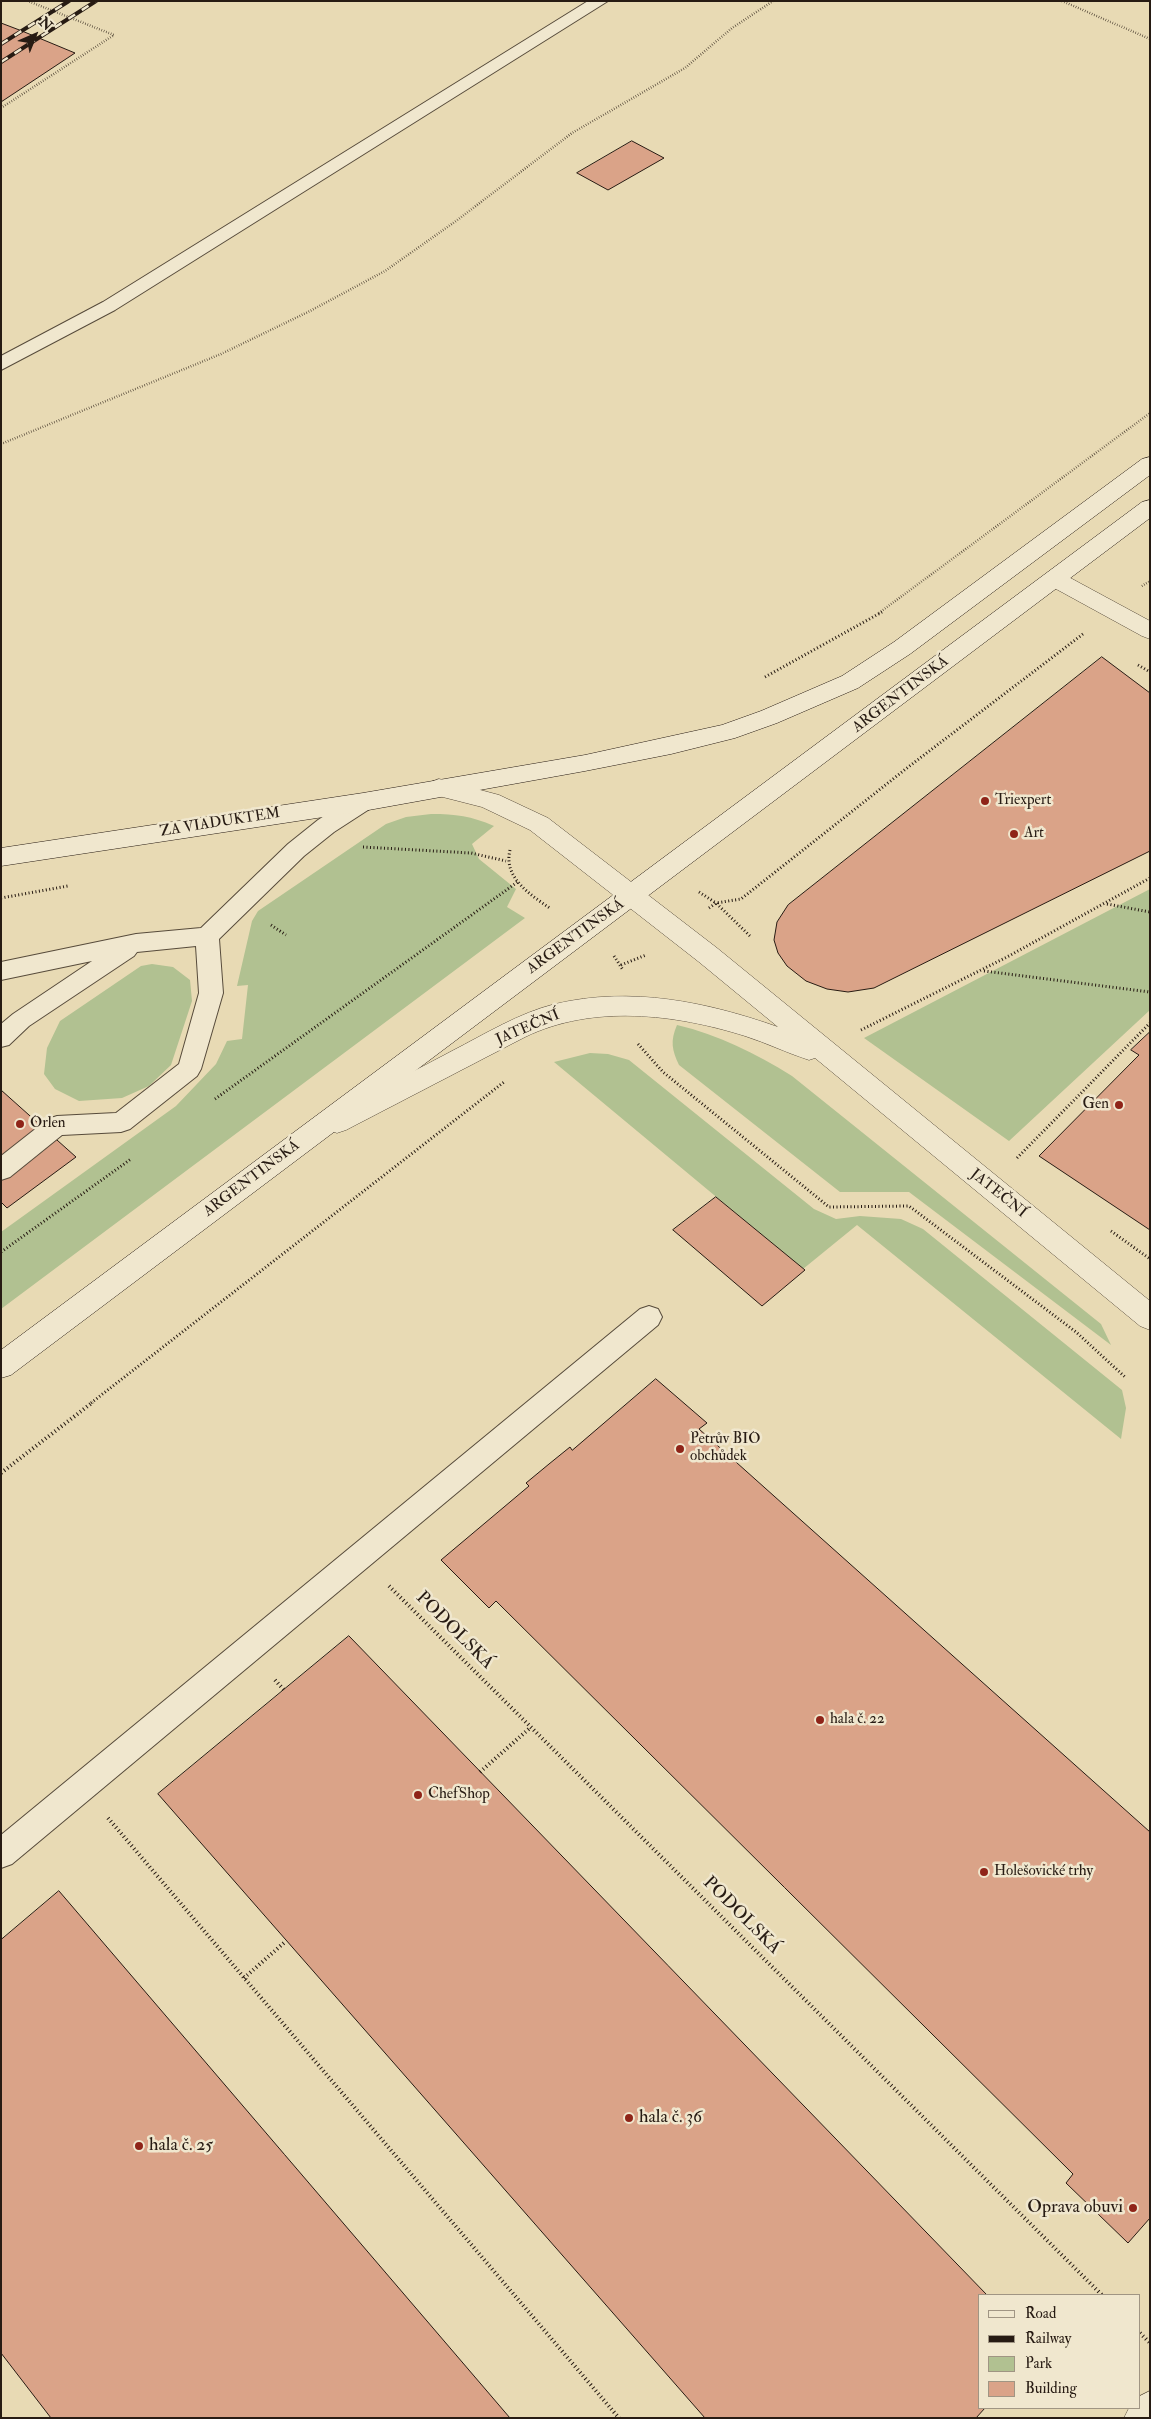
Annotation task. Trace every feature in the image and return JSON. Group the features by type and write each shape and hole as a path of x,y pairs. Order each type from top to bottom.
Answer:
{"main road":[{"path":"439,788 671,746 727,732 850,682 902,648 1150,464"},
{"name":"ARGENTINSKÁ","path":"1,1366 1055,579 1150,506"},
{"path":"1055,579 1150,631"},
{"name":"ZA VIADUKTEM","path":"1,857 363,802 439,788"},
{"name":"JATEČNÍ","path":"439,788 465,792 512,808 539,824 708,955 1150,1318"},
{"name":"JATEČNÍ","path":"311,1135 522,1028 554,1014 602,1006 660,1008 734,1022 773,1034 846,1069"},
{"path":"1143,2418 1150,2410"}],"lane":[{"path":"1,364 109,306 600,1"},
{"path":"1,971 136,943 206,936 296,850 326,826 363,802"},
{"path":"1,1170 57,1126 121,1122 189,1069 211,993 206,936"},
{"path":"1,1038 21,1020 136,943"},
{"path":"1,1854 649,1318"}],"path":[{"path":"1,108 114,35 28,1"},
{"path":"1,444 220,354 310,312 385,271 456,221 572,134 685,68 732,28 773,1"},
{"path":"1062,1 1150,39"},
{"path":"30,83 36,86"},
{"path":"762,678 882,612 1150,414"},
{"path":"696,890 716,903 741,899 907,768 1089,630"},
{"path":"358,848 471,853 506,861 509,870 538,900"},
{"path":"861,1031 984,970 1150,878"},
{"path":"211,1102 519,882"},
{"path":"1106,904 1150,912"},
{"path":"621,965 651,951"},
{"path":"984,970 1150,992"},
{"path":"1014,1161 1150,1023"},
{"path":"637,1043 663,1072 829,1207 909,1206 1076,1332 1125,1378"},
{"path":"1,1473 511,1076"},
{"path":"1,1252 139,1154"},
{"path":"1110,1230 1150,1258"},
{"name":"PODOLSKÁ","path":"360,1557 1101,2294"},
{"path":"480,1772 531,1728"},
{"path":"82,1787 619,2418"},
{"path":"244,1978 286,1941"},
{"path":"1141,2334 1150,2343"}],"green space":[{"path":"431,814 463,816 494,826 472,844 479,859 516,889 507,907 525,918 1,1309 1,1232 176,1106 216,1064 227,1041 242,1039 248,985 237,986 252,921 258,911 386,824 406,817"},
{"path":"1150,889 1150,1010 1009,1141 864,1038"},
{"path":"152,964 173,967 190,980 192,1001 171,1065 149,1086 122,1098 79,1101 55,1089 44,1074 47,1048 60,1021 141,966"},
{"path":"677,1025 707,1034 736,1046 792,1076 1101,1324 1111,1345 909,1192 840,1192 679,1065 673,1045 673,1036"},
{"path":"590,1053 608,1054 629,1060 814,1209 836,1219 860,1216 901,1219 923,1229 1122,1390 1126,1408 1121,1439 857,1225 803,1269 554,1062"}],"building":[{"path":"1,23 22,31 75,53 1,102"},
{"path":"632,141 664,158 608,190 577,173"},
{"name":"Art","path":"1102,657 1150,693 1150,851 874,988 848,992 827,989 806,981 787,966 778,953 774,940 777,922 788,905"},
{"name":"Gen","path":"1150,1032 1150,1230 1039,1156 1139,1055 1131,1050"},
{"name":"Orlen","path":"1,1090 76,1157 7,1208 1,1202"},
{"path":"716,1197 805,1270 762,1306 673,1230"},
{"name":"hala č. 22","path":"656,1379 707,1423 699,1429 1150,1832 1150,2218 1128,2243 1066,2183 1073,2174 496,1601 489,1608 441,1560 529,1486 526,1483 570,1447 572,1450"},
{"name":"hala č. 36","path":"349,1636 986,2294 978,2294 978,2409 984,2409 976,2418 705,2418 158,1794"},
{"name":"hala č. 25","path":"59,1891 510,2418 51,2418 1,2353 1,1940"}],"railway":[{"path":"1,44 69,1"},
{"path":"1,62 96,1"}],"place":[{"name":"Triexpert","path":"985,801"},
{"name":"Art","path":"1014,834"},
{"name":"Gen","path":"1119,1105"},
{"name":"Orlen","path":"20,1124"},
{"name":"Petrův BIO obchůdek","path":"680,1449"},
{"name":"hala č. 22","path":"820,1720"},
{"name":"ChefShop","path":"418,1795"},
{"name":"Holešovické trhy","path":"984,1872"},
{"name":"hala č. 36","path":"629,2118"},
{"name":"hala č. 25","path":"139,2146"},
{"name":"Oprava obuvi","path":"1133,2208"}]}
